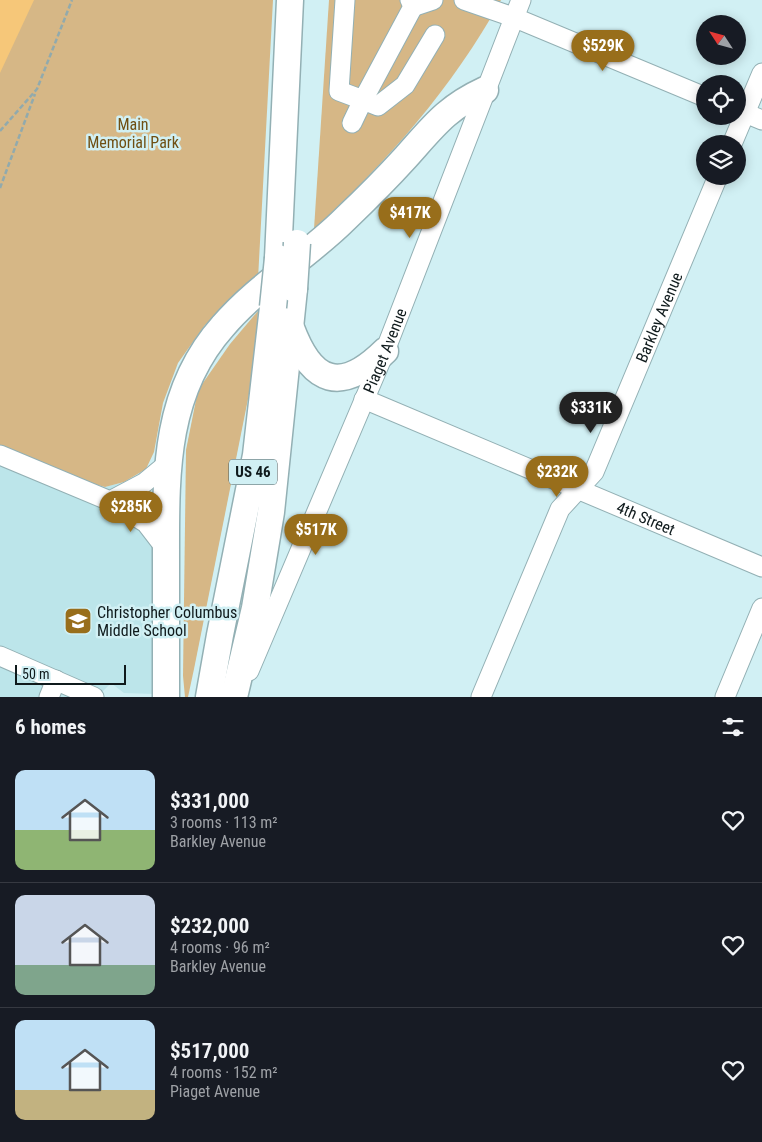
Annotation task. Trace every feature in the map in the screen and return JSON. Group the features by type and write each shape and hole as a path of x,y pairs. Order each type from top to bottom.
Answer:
{"highway":[{"name":"US 46","path":"235,697 255,608 271,512 294,289 287,250 290,0"},
{"name":"US 46","path":"202,697 220,635 256,455 273,307 287,250 308,0"},
{"path":"166,697 167,464 175,418 185,388 204,350 223,325 343,222 406,157 432,126 462,101 485,90"},
{"path":"290,328 300,352 312,367 330,377 350,376 367,368 385,350"},
{"path":"210,697 220,635"}],"street":[{"path":"345,0 339,91 378,106 405,86 435,35"},
{"path":"464,0 513,17 696,92"},
{"name":"Piaget Avenue","path":"235,697 385,350 521,0"},
{"path":"352,122 419,1"},
{"path":"737,135 748,114 762,73"},
{"name":"Barkley Avenue","path":"481,697 560,510 594,472 714,185"},
{"name":"4th Street","path":"364,400 762,567"},
{"path":"0,454 110,501 146,524 166,549"},
{"path":"110,501 144,483 167,464"},
{"path":"725,697 762,608"},
{"path":"0,656 53,689 94,697"}],"path":[{"path":"0,188 72,0"},
{"path":"0,131 37,89"}],"shaded area":[{"path":"0,0 34,0 0,73"},
{"name":"Christopher Columbus Middle School","path":"0,445 105,487 124,482 146,469 144,534 158,559 154,694 124,693 111,683 97,697 0,697"}],"green space":[{"name":"Main Memorial Park","path":"0,0 273,0 258,279 205,325 178,363 163,403 154,452 146,469 124,482 105,487 0,445"},
{"path":"329,0 501,0 462,63 417,122 393,150 314,229"},
{"path":"258,311 256,359 194,669 188,697 185,697 183,676 186,450 198,390 230,344"}],"place":[{"name":"Christopher Columbus Middle School","path":"78,621"}]}
